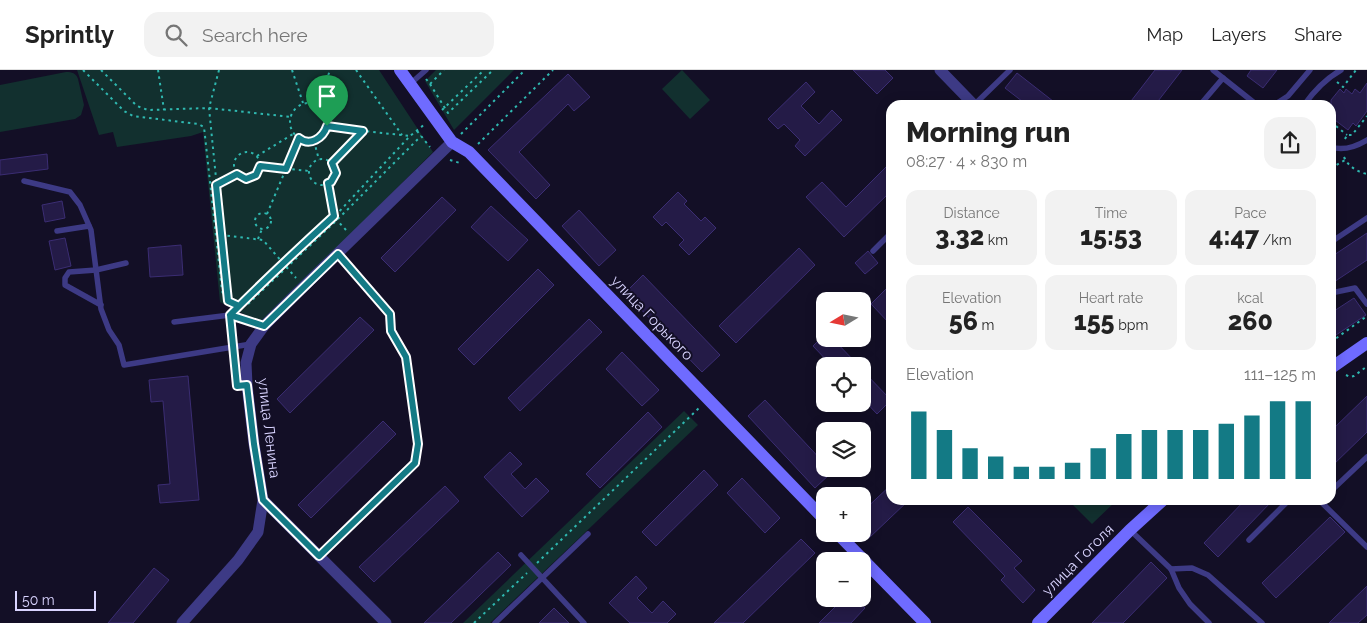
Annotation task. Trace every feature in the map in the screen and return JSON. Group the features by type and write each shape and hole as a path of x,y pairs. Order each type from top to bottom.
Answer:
{"street":[{"path":"400,70 452,142"},
{"path":"940,70 969,100"},
{"name":"улица Горького","path":"452,142 469,152 816,511"},
{"name":"улица Ленина","path":"182,623 238,560 258,532 263,500 247,385 246,363 251,344 264,326 452,142"},
{"path":"1336,365 1366,346"},
{"path":"263,500 386,623"},
{"name":"улица Гоголя","path":"1038,623 1130,530 1158,505"},
{"path":"846,542 925,623"}],"lane":[{"path":"979,100 1010,70"},
{"path":"1214,70 1251,100"},
{"path":"1282,100 1288,96 1310,70"},
{"path":"1307,100 1313,91 1333,74 1341,70"},
{"path":"410,84 424,72"},
{"path":"1204,100 1223,78"},
{"path":"1336,147 1357,146 1367,140"},
{"path":"24,181 70,192 80,205 89,226 101,305 108,330 119,345 124,365 251,344"},
{"path":"1336,239 1367,218"},
{"path":"57,231 89,226"},
{"path":"874,251 886,239"},
{"path":"319,556 415,463 418,444 406,357 391,331 390,314 338,254"},
{"path":"101,305 65,285 65,278 69,272 96,270 126,263"},
{"path":"1336,292 1356,288 1367,304"},
{"path":"174,322 230,315 264,326"},
{"path":"1336,486 1367,457"},
{"path":"1249,540 1284,505"},
{"path":"1325,505 1367,547"},
{"path":"1130,530 1172,569 1179,588 1190,604 1210,623"},
{"path":"496,623 588,534"},
{"path":"521,555 541,579 584,623"},
{"path":"1172,569 1192,568 1208,575 1262,623"}],"path":[{"path":"83,70 124,111 133,116 198,124 204,127 222,290 228,301 239,306 248,304 337,220 421,136"},
{"path":"101,70 137,106 148,110 209,108 291,117"},
{"path":"158,70 164,110"},
{"path":"220,70 209,108 234,348"},
{"path":"292,70 303,104"},
{"path":"318,106 330,70"},
{"path":"356,70 402,135"},
{"path":"430,84 444,70"},
{"path":"230,315 334,216 410,136 434,118 484,70"},
{"path":"424,72 448,113 493,70"},
{"path":"452,142 525,70"},
{"path":"469,152 553,70"},
{"path":"1333,79 1342,87 1356,70"},
{"path":"303,104 315,104 318,106 325,111 328,123 324,134 314,141 302,141 293,134 289,122 293,110 303,104"},
{"path":"1336,126 1347,135 1352,135 1367,116"},
{"path":"327,126 410,136"},
{"path":"332,163 363,131"},
{"path":"257,156 293,134"},
{"path":"1347,135 1340,148 1345,160 1358,172 1367,174"},
{"path":"267,214 299,138"},
{"path":"314,141 319,160"},
{"path":"247,152 257,156 260,166 256,175 246,179 237,174 233,165 238,155 247,152"},
{"path":"323,158 332,163 336,173 331,182 322,186 312,181 309,171 313,162 323,158"},
{"path":"1336,165 1345,160"},
{"path":"260,166 309,171"},
{"path":"216,185 237,174"},
{"path":"328,183 334,216 349,233"},
{"path":"261,213 267,214 271,218 271,224 267,228 257,227 256,216 261,213"},
{"path":"258,240 262,229"},
{"path":"221,235 263,240 283,263"},
{"path":"1336,338 1367,316"},
{"path":"1346,375 1354,376 1367,368"},
{"path":"474,623 708,400"}],"green space":[{"path":"77,70 379,70 433,152 262,323 220,302 203,132 191,136 117,147 113,132 99,135"},
{"path":"436,70 514,70 454,130 425,81"},
{"path":"682,70 710,100 690,119 662,89"},
{"path":"66,72 74,73 78,79 84,105 81,115 75,119 0,132 0,85"},
{"path":"684,411 698,425 490,623 463,623"},
{"path":"1073,505 1112,505 1092,524"}],"building":[{"path":"853,70 885,70 893,78 877,94"},
{"path":"1155,70 1182,70 1159,100 1132,100"},
{"path":"1251,70 1277,70 1263,88 1247,76"},
{"path":"1017,73 1052,100 1021,100 1005,88"},
{"path":"568,74 590,97 574,111 568,104 519,152 550,185 536,199 488,150"},
{"path":"806,82 815,92 801,106 819,124 832,110 842,120 805,156 795,146 800,140 784,124 778,129 768,119"},
{"path":"1367,83 1367,111 1356,126 1353,123 1348,130 1336,121 1336,100 1331,100 1340,89 1344,93 1346,89 1352,94 1355,89 1360,93"},
{"path":"47,154 48,169 0,175 0,160"},
{"path":"886,167 886,196 844,237 806,197 822,182 846,207"},
{"path":"678,192 687,201 684,204 701,221 705,217 716,228 689,255 679,245 684,240 666,222 662,226 653,217"},
{"path":"442,197 456,210 395,272 381,258"},
{"path":"62,201 65,218 45,222 42,205"},
{"path":"491,206 528,240 508,261 471,227"},
{"path":"579,210 616,250 599,266 562,226"},
{"path":"1367,233 1367,260 1336,281 1336,254"},
{"path":"65,238 71,266 55,270 49,241"},
{"path":"181,245 183,275 150,277 148,248"},
{"path":"799,248 815,265 736,343 719,326"},
{"path":"868,251 878,263 865,274 855,263"},
{"path":"538,269 554,285 474,365 458,349"},
{"path":"643,275 720,355 702,372 625,293"},
{"path":"886,289 886,320 871,304"},
{"path":"1354,298 1366,315 1336,335 1336,310"},
{"path":"360,317 374,330 290,413 277,399"},
{"path":"589,319 602,332 520,411 508,398"},
{"path":"816,343 816,348 842,348 850,357 823,357 813,346"},
{"path":"622,352 659,390 642,406 606,369"},
{"path":"188,376 199,500 160,503 158,485 170,484 163,401 151,402 149,380"},
{"path":"871,379 886,395 886,405 877,414 871,408"},
{"path":"1367,396 1367,432 1336,462 1336,426"},
{"path":"765,400 816,454 816,477 827,477 815,488 748,416"},
{"path":"648,412 662,427 600,488 586,474"},
{"path":"383,421 396,434 311,518 298,505"},
{"path":"510,452 522,464 511,474 525,489 536,478 549,491 522,517 484,477"},
{"path":"704,470 718,485 656,546 642,532"},
{"path":"742,478 780,518 765,533 727,493"},
{"path":"445,486 459,501 374,582 359,567"},
{"path":"886,490 886,505 904,505 871,536 871,504"},
{"path":"1240,505 1268,505 1218,557 1204,543"},
{"path":"968,507 1022,561 1014,568 1035,590 1023,603 1001,580 1005,576 953,522"},
{"path":"1330,517 1345,532 1276,598 1262,583"},
{"path":"801,539 815,553 743,623 714,623"},
{"path":"498,552 511,565 451,623 424,623"},
{"path":"1151,562 1167,578 1123,623 1092,623"},
{"path":"154,568 169,580 133,623 108,623"},
{"path":"636,576 647,588 637,598 652,613 663,601 676,614 667,623 630,623 609,603"},
{"path":"1367,586 1367,615 1358,623 1329,623"},
{"path":"835,607 865,608 851,623 819,623"},
{"path":"554,608 569,623 539,623"}],"route":[{"path":"327,126 324,134 314,141 302,141 299,138 286,169 260,166 256,175 246,179 237,174 216,185 228,301 239,306 230,315 264,326 338,254 390,314 391,331 406,357 418,444 415,463 319,556 263,500 247,385 237,386 230,315 334,216 328,183 331,182 336,173 332,163 363,131 327,126"}]}
